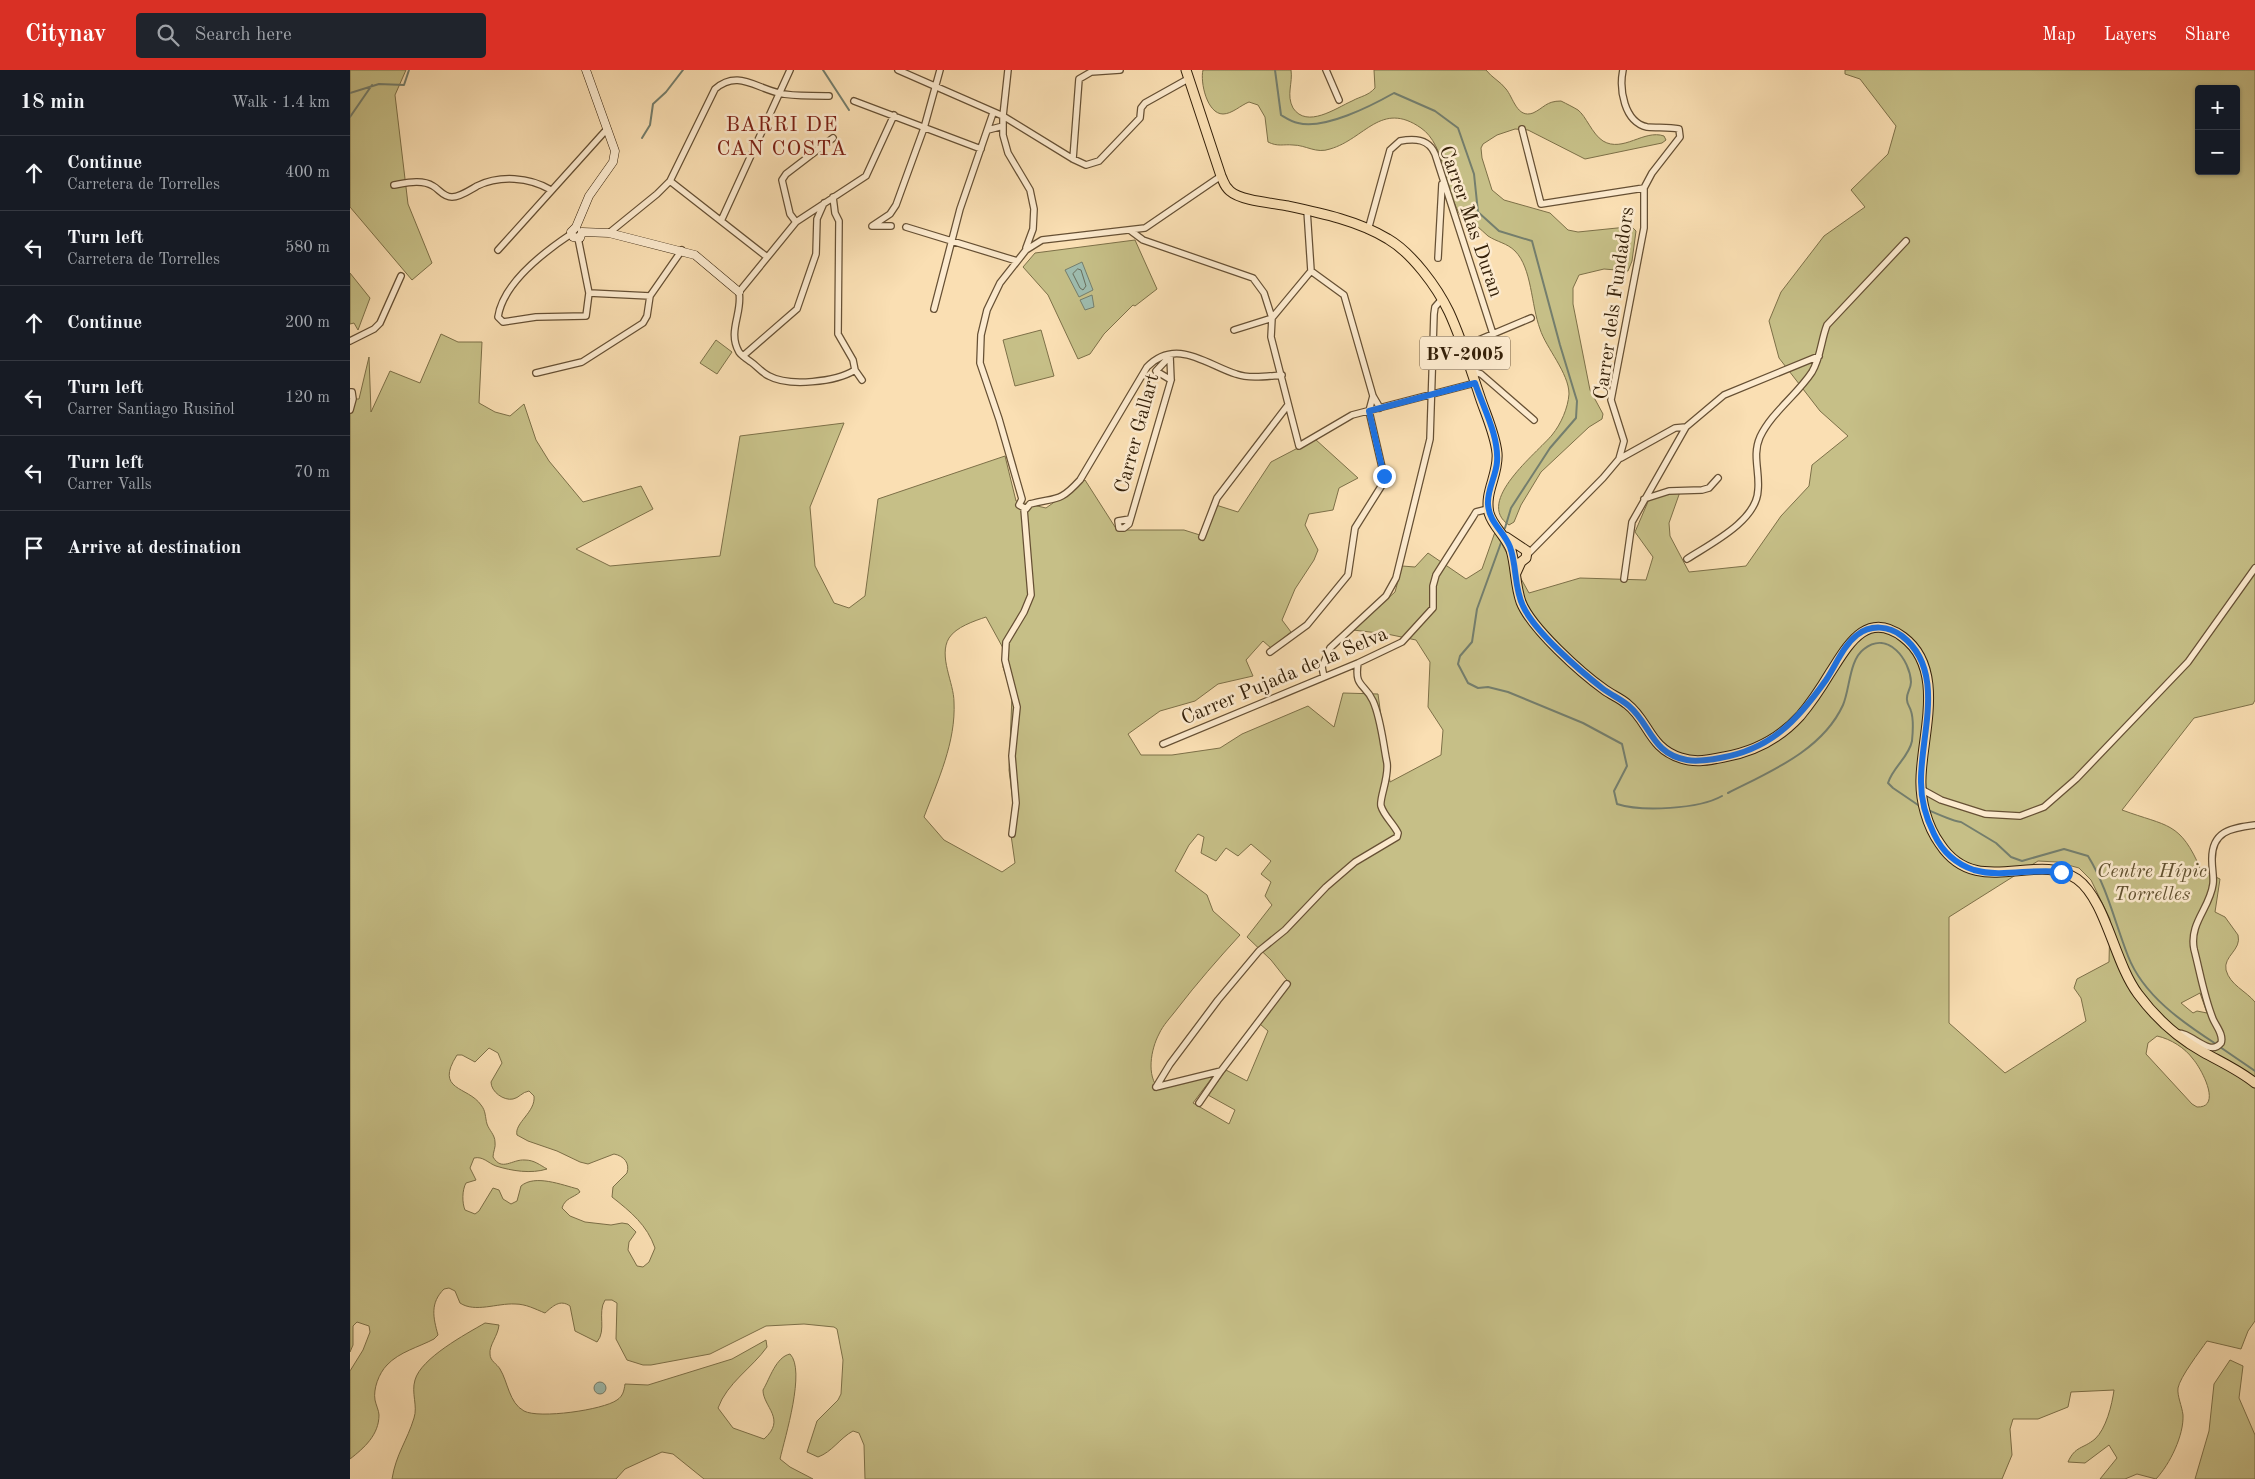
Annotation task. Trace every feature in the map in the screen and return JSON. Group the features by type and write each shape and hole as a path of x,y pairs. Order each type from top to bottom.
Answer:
{"main road":[{"name":"BV-2005","path":"1187,74 1221,176 1228,190 1242,197 1307,210 1384,236 1400,248 1437,290 1471,371 1496,449 1497,460 1488,500 1488,509"},
{"path":"1488,509 1492,520 1518,557"},
{"path":"1503,536 1519,546 1514,548 1518,557 1516,574 1523,607 1539,628 1594,681 1631,707 1650,735 1664,749 1688,760 1710,760 1741,754 1774,738 1798,718 1856,636 1876,627 1897,633 1917,653 1927,684 1927,724 1921,789 1926,815 1942,848 1964,866 1993,873 2052,870 2068,874 2080,882 2090,892 2097,904 2114,950 2130,982 2142,999 2176,1033 2196,1048 2235,1069 2255,1084"}],"street":[{"path":"586,70 615,150 613,162 589,196 577,233 589,293 586,316 536,317 502,322 498,317 500,308 519,276 577,233 609,234 682,250 700,258 739,292 741,303 733,326 740,352 769,376 784,381 815,382 855,370"},
{"path":"720,220 790,70"},
{"path":"898,70 1003,116 1086,165 1099,161 1140,118 1141,108 1145,103 1187,74"},
{"path":"890,226 872,226 890,214 896,205 924,128 940,70"},
{"path":"1008,70 1003,116 1008,153 1030,190 1034,209 1033,229 1026,250"},
{"path":"1073,159 1079,79 1091,72 1120,70"},
{"path":"1326,70 1339,100"},
{"name":"Carrer dels Fundadors","path":"1619,459 1624,441 1611,400 1642,236 1644,188 1652,173 1680,137 1679,129 1666,126 1646,127 1631,117 1624,101 1620,84 1622,70"},
{"path":"609,234 670,181 715,89 721,83 731,78 741,78 779,93 829,96"},
{"path":"854,101 981,149"},
{"path":"934,308 960,209 993,113"},
{"path":"739,292 796,222 862,179 870,170 894,115"},
{"path":"988,130 1003,126"},
{"path":"498,250 607,128"},
{"path":"1522,129 1541,204 1644,188"},
{"path":"796,222 790,214 782,180 786,174 833,138"},
{"name":"Carrer Mas Duran","path":"1368,230 1390,150 1400,141 1426,142 1432,146 1493,334"},
{"path":"1012,834 1016,803 1012,756 1017,707 1005,660 1005,651 1006,642 1024,612 1031,595 1024,509 1020,505 1022,499 980,363 979,353 987,310 1000,283 1017,261 1026,250 1042,240 1146,228 1221,176"},
{"path":"394,185 425,183 432,185 444,196 452,197 491,181 526,179 539,183 551,190"},
{"path":"1438,258 1442,179"},
{"path":"670,181 767,257"},
{"path":"833,197 835,212 839,221 838,334 853,360 855,370 862,380"},
{"path":"824,203 835,212"},
{"path":"744,356 797,309 816,254 817,219 824,203"},
{"path":"1234,330 1272,318 1278,313 1310,271 1307,210"},
{"path":"812,211 817,219"},
{"path":"906,227 1017,261"},
{"path":"1143,240 1146,228"},
{"path":"1033,229 1035,234 1042,240"},
{"path":"1131,230 1143,240 1253,278 1264,293 1272,318 1271,337 1299,446 1352,415 1475,383"},
{"path":"1687,559 1739,526 1759,491 1756,454 1759,438 1768,424 1812,372 1819,356 1822,337 1827,325 1906,241"},
{"path":"536,373 582,362 643,323 650,296 682,250"},
{"path":"1310,271 1344,294 1373,396 1380,408"},
{"path":"350,341 374,329 380,323 401,276"},
{"path":"589,293 650,296"},
{"path":"1324,677 1322,667 1330,648 1386,596 1396,578 1430,439 1434,314 1435,307 1442,299"},
{"path":"1462,347 1531,318"},
{"path":"1024,509 1028,508 1030,504 1058,500 1068,493 1080,480 1147,367 1156,359 1181,354 1198,356 1237,375 1263,377 1282,375"},
{"path":"1170,356 1156,371 1171,380"},
{"name":"Carrer Gallart","path":"1130,519 1171,380 1170,356"},
{"path":"1624,579 1632,522 1686,428 1724,395 1819,356"},
{"path":"1471,371 1481,374 1534,420"},
{"path":"350,410 353,398 351,392"},
{"path":"1270,652 1307,625 1348,575 1355,528 1382,484 1384,476 1369,411 1373,396"},
{"path":"1202,537 1217,498 1288,405"},
{"path":"1518,557 1580,504 1619,459 1675,428 1686,428"},
{"path":"1644,499 1669,491 1702,490 1709,488 1718,478"},
{"path":"1022,499 1027,499 1030,504"},
{"name":"Carrer Pujada de la Selva","path":"1163,744 1358,663 1402,642 1433,608 1433,586 1436,575 1476,512 1488,509"},
{"path":"1921,789 1942,800 1985,814 2020,816 2044,807 2076,779 2188,662 2255,568"},
{"path":"1221,1070 1156,1087 1170,1064 1218,1000 1259,951 1285,930 1326,888 1355,862 1397,837 1398,832 1392,820 1385,814 1380,803 1388,773 1387,763 1372,700 1356,675 1358,663"},
{"path":"2176,1033 2188,1034 2207,1046 2219,1046 2221,1035 2205,994 2194,948 2193,933 2212,889 2212,859 2216,842 2222,834 2232,828 2255,825"},
{"path":"1199,1103 1221,1070 1287,984"}],"green space":[{"path":"350,70 406,70 395,95 408,204 432,263 412,280 350,207"},
{"path":"1203,70 1291,70 1290,98 1293,108 1299,114 1306,117 1314,117 1330,112 1372,91 1375,88 1374,70 1486,70 1504,86 1516,106 1523,113 1533,113 1548,103 1561,101 1578,110 1599,138 1611,144 1626,143 1649,136 1664,136 1666,140 1662,143 1585,159 1528,130 1515,129 1497,135 1483,144 1481,148 1482,158 1492,190 1504,200 1550,213 1568,230 1578,232 1632,227 1636,231 1632,261 1628,271 1604,269 1579,275 1573,288 1573,304 1590,390 1603,414 1602,419 1589,427 1541,472 1521,505 1514,522 1509,525 1500,515 1499,504 1503,491 1523,465 1555,431 1566,410 1569,394 1561,369 1540,329 1528,277 1521,258 1512,248 1488,236 1477,226 1462,218 1452,195 1436,146 1421,128 1407,120 1395,118 1374,124 1353,138 1330,149 1316,150 1298,145 1275,144 1268,142 1265,117 1258,105 1249,102 1230,113 1223,114 1217,113 1213,109 1206,97 1202,75"},
{"name":"Centre Hípic Torrelles","path":"1845,70 2255,70 2255,700 2253,704 2194,718 2122,810 2162,824 2179,834 2186,842 2201,870 2220,879 2215,912 2225,917 2238,935 2239,940 2227,961 2226,970 2231,980 2255,1002 2255,1321 2248,1331 2241,1349 2207,1341 2186,1371 2178,1388 2183,1415 2179,1440 2171,1457 2156,1479 2137,1474 2125,1479 2100,1479 2117,1458 2109,1445 2085,1463 2068,1462 2076,1450 2099,1435 2108,1416 2114,1390 2071,1392 2068,1407 2038,1419 2013,1419 2010,1429 2012,1455 2002,1479 865,1479 864,1445 859,1433 853,1431 828,1452 818,1457 807,1452 817,1421 838,1400 841,1394 843,1360 837,1329 834,1327 804,1324 766,1326 710,1354 643,1365 627,1360 616,1339 617,1303 612,1300 605,1300 603,1305 601,1332 597,1342 575,1331 570,1306 566,1304 557,1304 545,1313 519,1304 472,1307 460,1303 455,1291 449,1288 444,1289 436,1300 434,1316 438,1335 434,1339 392,1360 381,1372 375,1391 379,1415 374,1435 350,1459 350,1371 363,1350 370,1332 369,1326 357,1322 353,1326 353,1345 350,1352 350,399 359,399 369,357 371,412 390,371 420,383 441,334 458,342 482,342 479,403 495,412 510,416 524,404 536,440 549,461 583,502 641,486 653,509 576,549 610,566 720,556 740,436 844,423 810,507 815,566 834,603 849,608 865,596 878,499 1005,456 1016,501 1046,508 1085,480 1117,530 1184,530 1203,536 1216,505 1238,512 1271,462 1315,439 1358,478 1339,488 1333,510 1309,514 1305,525 1318,550 1314,560 1295,589 1282,620 1291,632 1271,648 1263,641 1246,660 1253,676 1218,684 1195,701 1160,711 1128,734 1141,755 1172,755 1220,748 1242,734 1308,706 1334,727 1343,693 1378,694 1390,782 1441,755 1443,730 1428,707 1430,662 1416,640 1353,630 1395,592 1402,566 1415,567 1428,553 1466,579 1482,569 1495,532 1529,593 1580,578 1646,580 1653,557 1635,532 1650,497 1681,489 1669,523 1670,536 1689,572 1746,566 1781,516 1809,486 1812,465 1848,436 1820,411 1779,358 1769,321 1781,292 1824,236 1865,207 1851,190 1888,154 1896,126 1860,79 1845,74","holes":["986,617 1003,648 1003,667 1012,695 1009,770 1013,802 1010,828 1015,863 1002,872 944,840 924,817 945,761 954,717 954,702 945,653 946,645 949,638 956,631","1198,834 1204,837 1201,853 1216,861 1226,848 1238,856 1251,844 1271,861 1261,874 1271,882 1265,896 1272,905 1247,937 1271,960 1290,984 1260,1024 1268,1031 1247,1081 1226,1070 1208,1095 1235,1110 1229,1124 1193,1103 1214,1075 1159,1089 1152,1077 1152,1055 1156,1040 1163,1027 1200,980 1240,935 1213,911 1207,895 1175,871 1189,845","2038,861 2057,862 2079,868 2091,880 2110,919 2109,962 2077,979 2074,988 2081,998 2086,1021 2005,1073 1949,1023 1949,917","2200,993 2207,1013 2197,1011 2193,1013 2181,1003","2157,1036 2167,1039 2190,1055 2205,1078 2208,1087 2209,1095 2205,1106 2197,1107 2192,1104 2146,1054 2148,1043","489,1048 498,1053 502,1063 491,1082 493,1089 506,1099 515,1098 529,1091 534,1096 532,1107 519,1126 517,1135 588,1164 614,1154 621,1156 625,1160 628,1166 627,1173 613,1187 612,1197 632,1214 648,1232 655,1248 649,1262 643,1267 637,1266 628,1250 629,1242 636,1232 628,1224 611,1225 585,1222 570,1216 562,1208 563,1205 567,1200 580,1192 578,1189 557,1183 541,1181 527,1183 521,1186 517,1201 511,1204 503,1199 499,1190 493,1188 479,1211 475,1214 465,1210 463,1196 466,1183 476,1180 470,1168 474,1158 480,1158 496,1166 528,1172 547,1169 528,1160 500,1164 493,1157 495,1139 487,1124 483,1107 451,1082 449,1075 457,1055 462,1055 475,1062"]},
{"path":"1135,240 1157,289 1135,306 1133,305 1104,334 1090,354 1078,359 1048,295 1023,267 1035,253"},
{"path":"350,273 370,298 358,330 354,323 350,324"},
{"path":"1041,330 1054,376 1015,386 1003,340"},
{"path":"716,340 732,352 717,374 700,363"},
{"path":"485,1323 499,1325 491,1347 490,1356 503,1374 515,1403 524,1411 543,1414 585,1410 610,1404 621,1397 625,1384 648,1385 732,1359 766,1340 767,1347 727,1391 718,1408 733,1428 764,1439 771,1432 774,1419 763,1390 777,1364 781,1359 790,1354 794,1362 796,1374 795,1388 790,1420 780,1459 790,1467 813,1479 704,1479 673,1454 662,1452 625,1469 616,1479 392,1479 396,1462 414,1418 414,1385 419,1372 426,1363 445,1347"},
{"path":"2230,1360 2243,1366 2239,1398 2255,1435 2255,1479 2195,1479 2209,1431 2214,1384"}],"water":[{"path":"1082,262 1093,290 1079,297 1065,270"},
{"path":"1092,295 1094,307 1085,310 1080,300"},
{"path":"598,1382 602,1382 606,1388 602,1394 598,1394 594,1390 594,1386"}],"waterway":[{"path":"350,93 379,84 404,85 409,70"},
{"path":"642,138 650,125 653,104 666,92 683,70"},
{"path":"823,70 849,110"},
{"path":"1275,70 1281,115 1296,122 1309,124 1334,120 1347,116 1394,93 1435,111 1458,128 1474,174 1478,212 1499,231 1532,241 1577,401 1576,418 1550,448 1511,508 1505,528"},
{"path":"350,117 372,85"},
{"path":"1502,540 1477,609 1472,642 1460,656 1458,664 1468,683 1478,688 1488,687 1508,692 1583,723 1622,744 1627,766 1614,791 1617,804 1641,808 1670,808 1699,804 1722,796"},
{"path":"1728,793 1777,768 1808,748 1822,735 1834,721 1843,705 1855,660 1864,649 1873,644 1881,643 1889,645 1902,657 1910,673 1911,682 1907,701 1913,722 1912,741 1888,783 1921,807"},
{"path":"1928,810 1961,822 1996,843 2011,857 2022,861 2064,849 2088,856 2106,893 2128,956 2143,983 2177,1017 2216,1044"},
{"path":"2220,1047 2255,1071"}],"district":[{"name":"BARRI DE CAN COSTA","path":"782,136"}],"route":[{"path":"1384,476 1369,411 1475,383 1496,449 1497,460 1488,500 1490,514 1496,527 1510,547 1519,597 1523,607 1539,628 1571,660 1602,688 1631,707 1650,735 1664,749 1682,759 1703,761 1741,754 1765,743 1798,718 1856,636 1871,628 1885,628 1902,636 1910,644 1917,653 1924,672 1928,702 1921,789 1923,804 1932,831 1942,848 1964,866 1983,872 2003,873 2052,870 2061,872"}]}
